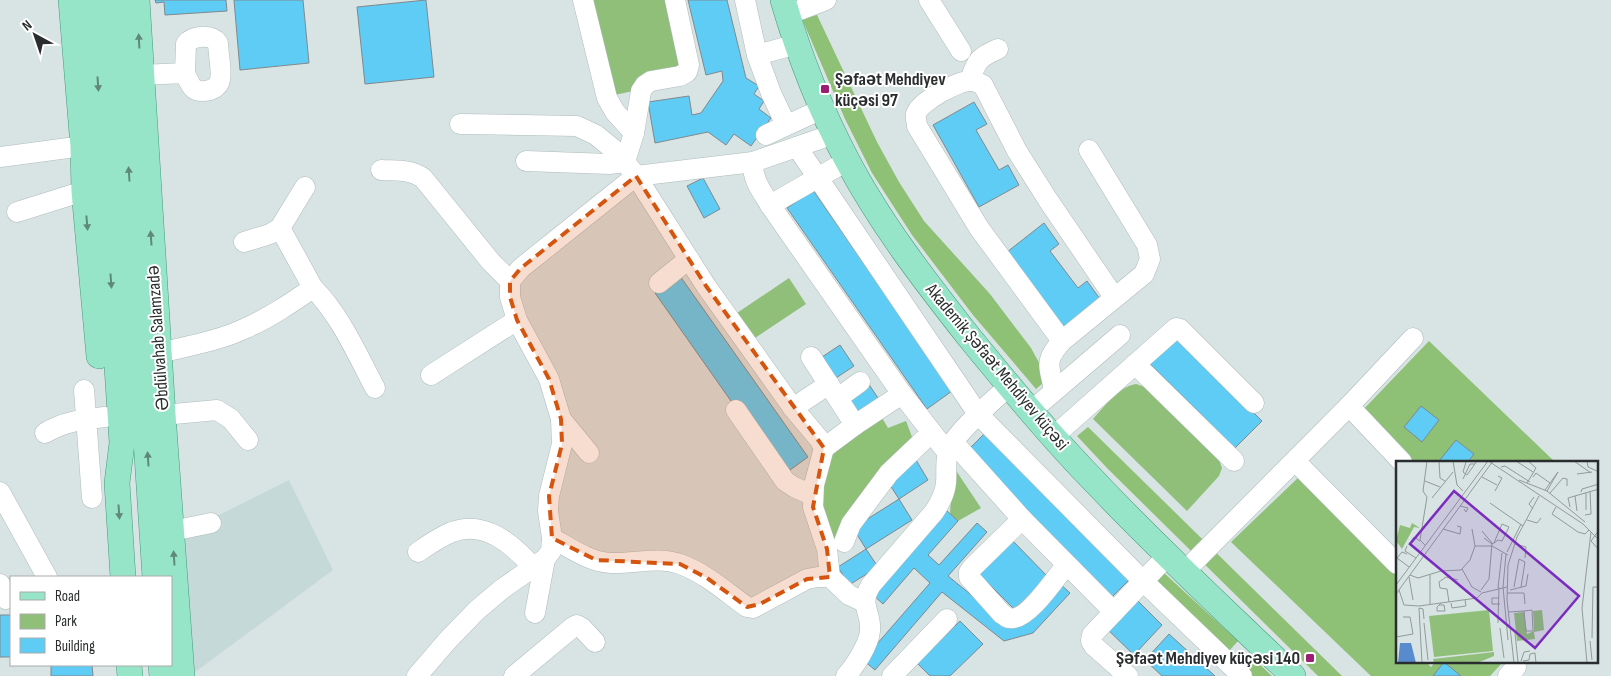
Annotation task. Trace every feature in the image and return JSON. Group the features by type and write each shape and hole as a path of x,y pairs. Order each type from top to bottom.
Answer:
{"main road":[{"path":"71,0 83,146 95,418 107,448 117,483"},
{"path":"93,0 122,443 117,483 123,576"},
{"name":"Əbdülvahab Salamzadə","path":"117,0 155,576"},
{"name":"Əbdülvahab Salamzadə","path":"137,0 163,415 182,676"},
{"name":"Akademik Şəfaət Mehdiyev küçəsi","path":"785,7 796,44 822,109 847,161 882,218 930,288 1030,412 1096,484 1293,676"}],"street":[{"path":"583,0 607,98 615,112 634,133"},
{"path":"417,676 446,640 477,610 539,563 551,550 552,538 548,511 549,496 562,444 561,419 548,379 517,320 510,297 510,281 521,268 631,168 634,133 641,91 651,80 680,76 687,72 689,66 675,0"},
{"path":"745,0 757,55 786,126"},
{"path":"785,7 826,0"},
{"path":"929,0 961,51"},
{"path":"757,55 796,44"},
{"path":"970,81 979,59 998,48"},
{"path":"141,75 185,73"},
{"path":"1062,341 978,228 917,126 915,116 919,108 927,100 970,81 983,84 1017,151 1114,297"},
{"path":"766,135 822,109"},
{"path":"460,124 577,126 596,136 618,152 631,168 706,286 793,408 819,439 824,448"},
{"path":"526,161 609,164 631,168 753,162 834,134"},
{"path":"0,158 83,146"},
{"path":"797,147 978,414 1143,582 1242,676"},
{"path":"1054,390 1049,366 1050,358 1062,341 1144,274 1150,259 1147,245 1089,150"},
{"path":"770,205 847,161"},
{"path":"753,162 752,171 754,178 770,205 931,433 950,447 1114,612"},
{"path":"381,170 407,171 423,178 491,262 510,281"},
{"path":"244,242 270,234 280,228 305,187"},
{"path":"17,212 84,190"},
{"path":"280,228 313,288 322,296 349,338 375,388"},
{"path":"659,283 689,259"},
{"path":"159,354 245,329 313,288"},
{"path":"431,375 517,320"},
{"path":"1053,437 1176,328 1180,329 1254,403"},
{"path":"1030,412 1120,335"},
{"path":"1128,676 1094,646 1091,641 1092,635 1143,582 1176,563 1295,461 1414,338"},
{"path":"811,357 855,425"},
{"path":"1135,364 1234,461"},
{"path":"793,408 860,382"},
{"path":"854,674 867,643 870,630 864,602 866,593 934,512 943,498 950,447 978,414 1009,386"},
{"path":"84,390 95,418 92,498"},
{"path":"864,602 849,595 830,577 827,549 812,507 812,495 824,448 902,394"},
{"path":"1349,406 1401,461"},
{"path":"163,415 217,410 231,420 248,440"},
{"path":"736,410 785,481 812,495"},
{"path":"45,433 58,425 95,418"},
{"path":"561,419 589,454"},
{"path":"844,542 851,524 889,473 931,433"},
{"path":"1295,461 1396,563"},
{"path":"0,492 46,576"},
{"path":"1022,520 969,572 969,577 1002,614 1009,618 1016,618 1025,614 1066,565"},
{"path":"172,531 211,523"},
{"path":"418,552 451,533 462,530 483,531 499,536 539,563"},
{"path":"552,538 596,560 610,563 662,560 680,564 707,578 747,607 753,608 807,579 830,577"},
{"path":"535,614 539,563"},
{"path":"892,676 947,619"},
{"path":"514,676 573,626 578,625 595,642"}],"highlighted area":[{"path":"636,176 706,286 824,448 813,507 827,549 830,577 807,579 760,604 747,607 707,578 680,564 596,560 552,538 549,496 562,444 561,419 549,379 517,320 510,297 510,281 521,268"}],"shaded area":[{"path":"289,480 333,570 191,675 179,521 219,515"}],"green space":[{"path":"587,0 669,0 688,79 610,96"},
{"path":"817,15 877,142 899,182 924,221 990,294 1031,348 1048,379 1036,389 973,315 912,235 872,173 845,119 802,19"},
{"path":"789,278 806,304 755,338 737,313"},
{"path":"1429,341 1554,461 1408,461 1361,412"},
{"path":"1136,384 1145,387 1219,460 1222,468 1219,476 1187,511 1093,419 1118,393"},
{"path":"878,411 888,428 906,421 917,450 830,553 809,502 830,439"},
{"path":"1088,427 1342,676 1318,676 1108,469 1077,436"},
{"path":"953,466 981,508 958,521 950,514"},
{"path":"1302,474 1396,568 1396,664 1428,664 1431,667 1433,664 1501,664 1490,676 1371,676 1231,542"},
{"path":"1163,572 1238,641 1228,652 1154,582"},
{"path":"1250,655 1272,676 1252,676 1241,666"}],"building":[{"path":"155,0 226,0 227,11 165,15 164,2 156,3"},
{"path":"234,0 303,0 309,63 240,70"},
{"path":"426,0 434,77 365,84 357,7"},
{"path":"688,0 727,0 746,78 759,86 754,94 764,101 759,109 771,118 751,146 734,134 726,145 708,132 655,143 648,102 689,96 692,115 701,113 723,81 722,71 706,75"},
{"path":"974,102 987,124 976,130 999,170 1008,165 1019,185 979,207 933,125"},
{"path":"703,178 720,209 704,218 687,186"},
{"path":"813,190 952,391 927,409 787,208"},
{"path":"1044,223 1059,244 1050,251 1078,288 1087,281 1100,299 1064,327 1007,252"},
{"path":"680,276 808,457 783,475 655,293"},
{"path":"1176,336 1262,421 1235,448 1149,363"},
{"path":"840,345 854,366 833,380 819,359"},
{"path":"868,383 882,404 861,418 847,397"},
{"path":"1421,406 1439,420 1422,442 1404,427"},
{"path":"986,432 1131,578 1111,598 966,452"},
{"path":"1456,440 1474,454 1469,461 1439,461"},
{"path":"916,460 928,480 899,499 886,479"},
{"path":"899,499 912,520 866,549 853,528"},
{"path":"946,510 958,521 928,555 939,565 977,523 987,532 948,576 1007,624 1058,582 1070,593 1033,633 1004,641 942,592 875,670 863,660 930,583 914,568 883,604 873,595"},
{"path":"1012,540 1049,578 1016,611 979,574"},
{"path":"866,549 878,567 849,585 838,567"},
{"path":"1134,597 1162,625 1134,655 1105,627"},
{"path":"0,615 10,615 10,657 0,657"},
{"path":"960,621 983,644 950,676 930,676 917,663"},
{"path":"1169,634 1215,676 1162,676 1145,660"},
{"path":"1442,664 1446,664 1461,676 1433,676"},
{"path":"51,666 92,666 93,676 51,676"}],"place":[{"name":"Şəfaət Mehdiyev küçəsi 97","path":"825,89"},
{"name":"Şəfaət Mehdiyev küçəsi 140","path":"1310,658"}]}
